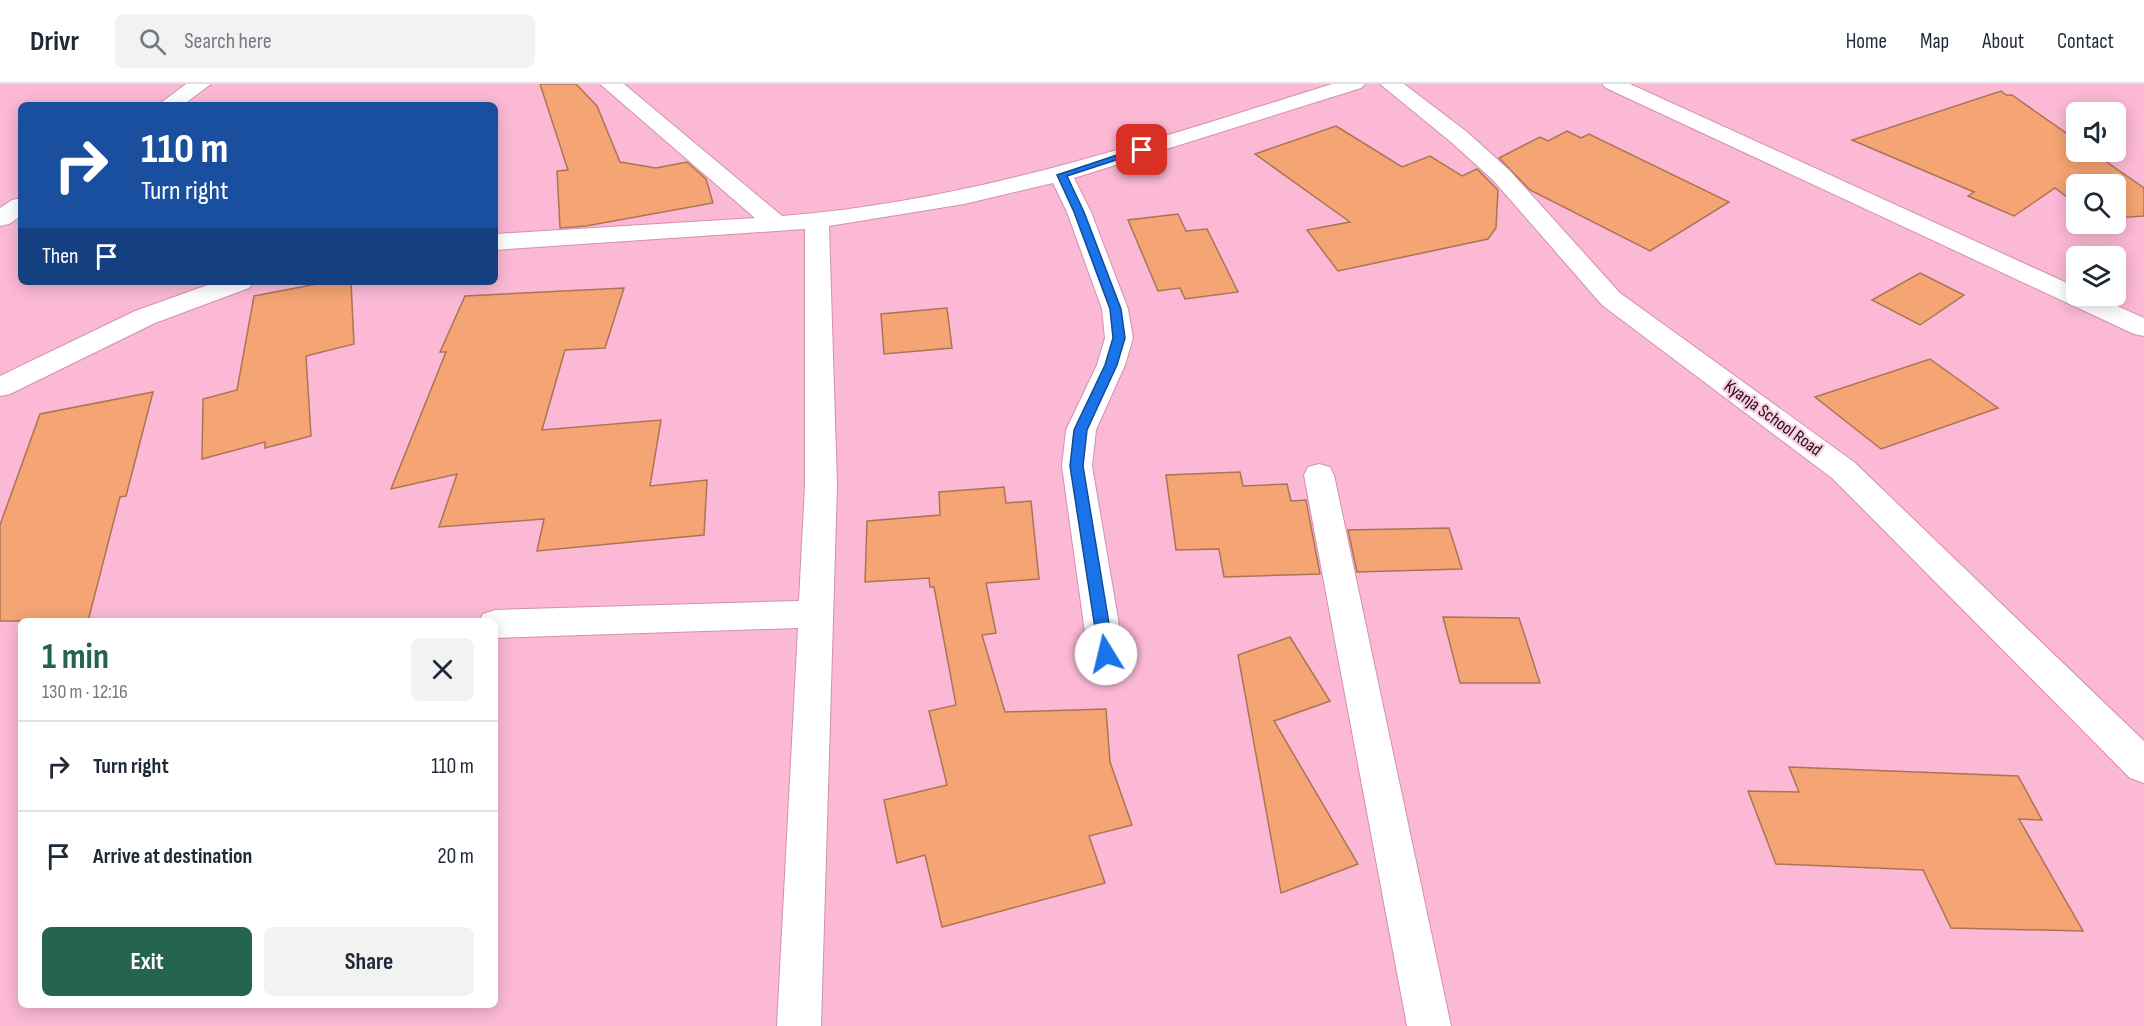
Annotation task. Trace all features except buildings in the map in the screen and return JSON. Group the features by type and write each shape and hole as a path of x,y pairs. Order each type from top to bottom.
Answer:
{"street":[{"path":"173,102 200,84"},
{"path":"611,84 776,224"},
{"path":"498,242 817,221 964,197 1061,175 1354,84"},
{"name":"Kyanja School Road","path":"1391,84 1459,137 1501,176 1611,299 1844,470 2144,766"},
{"path":"1613,84 2144,328"},
{"path":"1061,175 1079,212 1115,309 1119,338 1111,365 1081,430 1077,466 1106,654"},
{"path":"0,219 18,207"},
{"path":"798,1026 821,485 817,221"},
{"path":"0,387 145,317 232,285"},
{"path":"1319,475 1430,1026"},
{"path":"498,624 814,614"}],"route":[{"path":"1106,654 1077,466 1081,430 1111,365 1119,338 1115,309 1079,212 1061,175 1142,150"}]}
